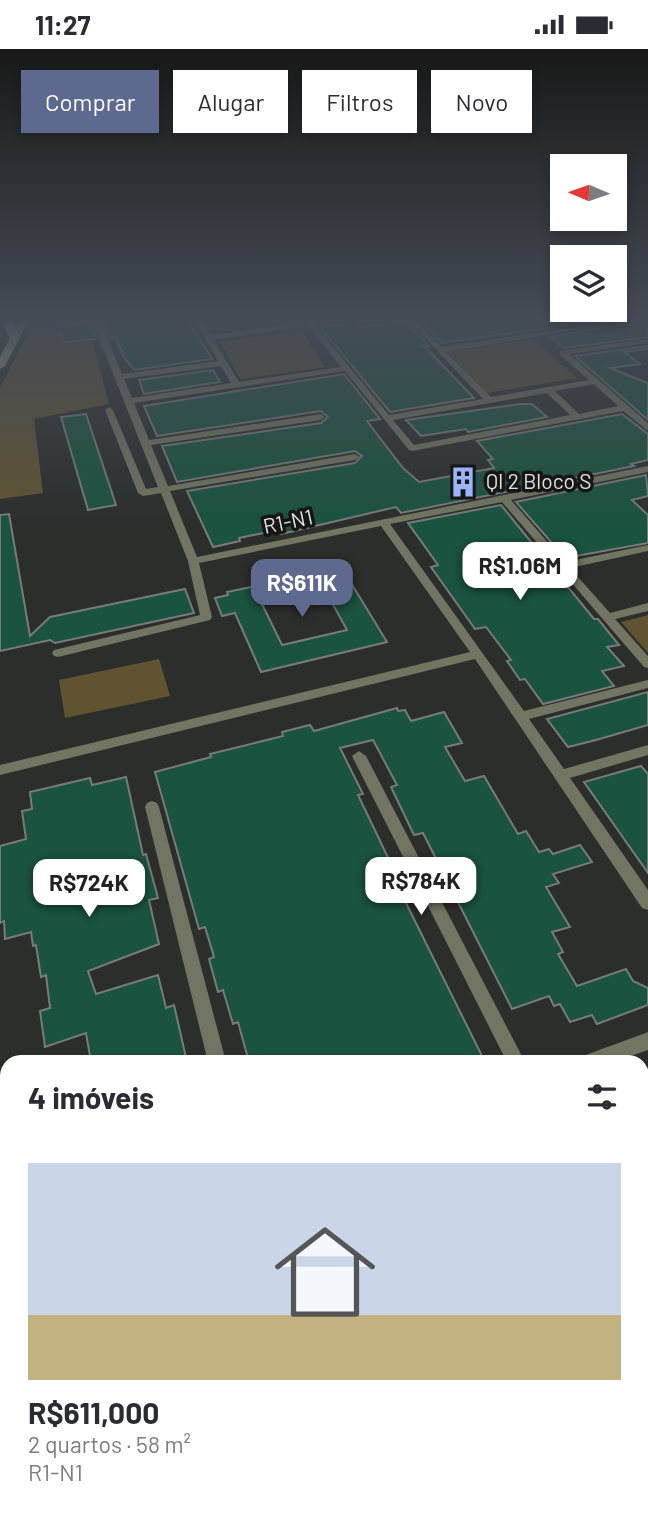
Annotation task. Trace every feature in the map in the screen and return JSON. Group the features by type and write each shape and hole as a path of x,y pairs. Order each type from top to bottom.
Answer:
{"street":[{"path":"58,653 206,617 193,561 124,387"},
{"path":"130,401 231,387"},
{"path":"360,387 412,448 624,408"},
{"path":"477,387 488,399"},
{"path":"387,418 562,387"},
{"path":"599,387 648,428"},
{"path":"548,389 577,417"},
{"path":"110,410 140,492 166,490 355,457"},
{"path":"146,443 321,417"},
{"name":"R1-N1","path":"193,561 648,469"},
{"path":"503,497 648,664"},
{"path":"383,522 645,894"},
{"path":"562,566 648,548"},
{"path":"607,617 648,607"},
{"path":"0,770 478,654"},
{"path":"521,716 648,684"},
{"path":"562,775 648,750"},
{"path":"359,756 512,1055"},
{"path":"152,807 215,1055"},
{"path":"609,1055 648,1041"},
{"path":"0,1273 0,1279"}],"shaded area":[{"path":"104,387 109,404 34,419 43,493 0,499 0,388"},
{"path":"481,387 524,387 487,393"},
{"path":"648,615 648,653 621,622"},
{"path":"159,659 170,696 65,718 59,680"}],"building":[{"path":"141,387 189,387 144,394"},
{"path":"264,387 354,387 380,419 367,421 403,468 419,482 494,468 488,460 493,459 477,441 622,414 648,434 648,460 631,464 634,466 401,513 396,507 281,534 279,530 239,538 240,541 213,547 187,491 355,463 362,456 355,451 177,482 162,446 321,423 328,417 321,411 157,436 144,406"},
{"path":"369,387 463,387 474,398 390,412"},
{"path":"610,387 648,387 648,420"},
{"path":"532,404 547,417 468,432 466,429 421,436 406,420"},
{"path":"86,414 116,505 88,510 61,417"},
{"path":"646,475 648,496 632,500 648,515 648,543 565,558 516,502"},
{"path":"501,505 594,619 598,619 619,645 607,647 624,666 602,671 614,686 543,704 525,679 520,680 507,661 511,660 486,627 475,629 431,567 438,565 408,523"},
{"path":"9,514 30,636 50,617 185,589 194,613 55,643 50,640 0,651 0,515"},
{"path":"342,568 387,642 261,672 235,613 222,616 215,598 228,595 227,592","holes":["325,590 347,630 282,645 262,604"]},
{"path":"648,692 648,725 596,740 568,747 547,719"},
{"path":"397,708 398,711 405,710 411,721 444,712 462,743 445,747 465,781 484,776 518,834 526,831 539,852 549,849 553,854 580,845 592,862 553,874 559,883 546,887 570,927 552,932 563,952 558,954 577,986 626,969 633,981 648,988 648,1005 597,1024 592,1015 570,1022 560,1004 554,1006 549,996 512,1009 423,833 414,835 391,787 397,785 373,740 340,748 363,794 358,795 394,870 404,899 482,1055 247,1055 238,1022 233,1024 223,990 218,992 209,959 214,957 205,927 199,929 155,772 211,757 210,754 283,736 282,732 310,725 314,731"},
{"path":"641,766 648,774 648,873 584,782"},
{"path":"126,777 143,855 146,854 158,898 149,900 159,944 88,971 96,994 158,975 166,1008 174,1005 185,1055 90,1055 86,1033 45,1047 40,1011 50,1008 46,975 41,977 36,945 33,946 31,932 5,939 4,921 0,923 0,846 26,839 22,811 32,809 30,792 90,778 92,785"}],"place":[{"name":"QI 2 Bloco S","path":"463,482"}]}
